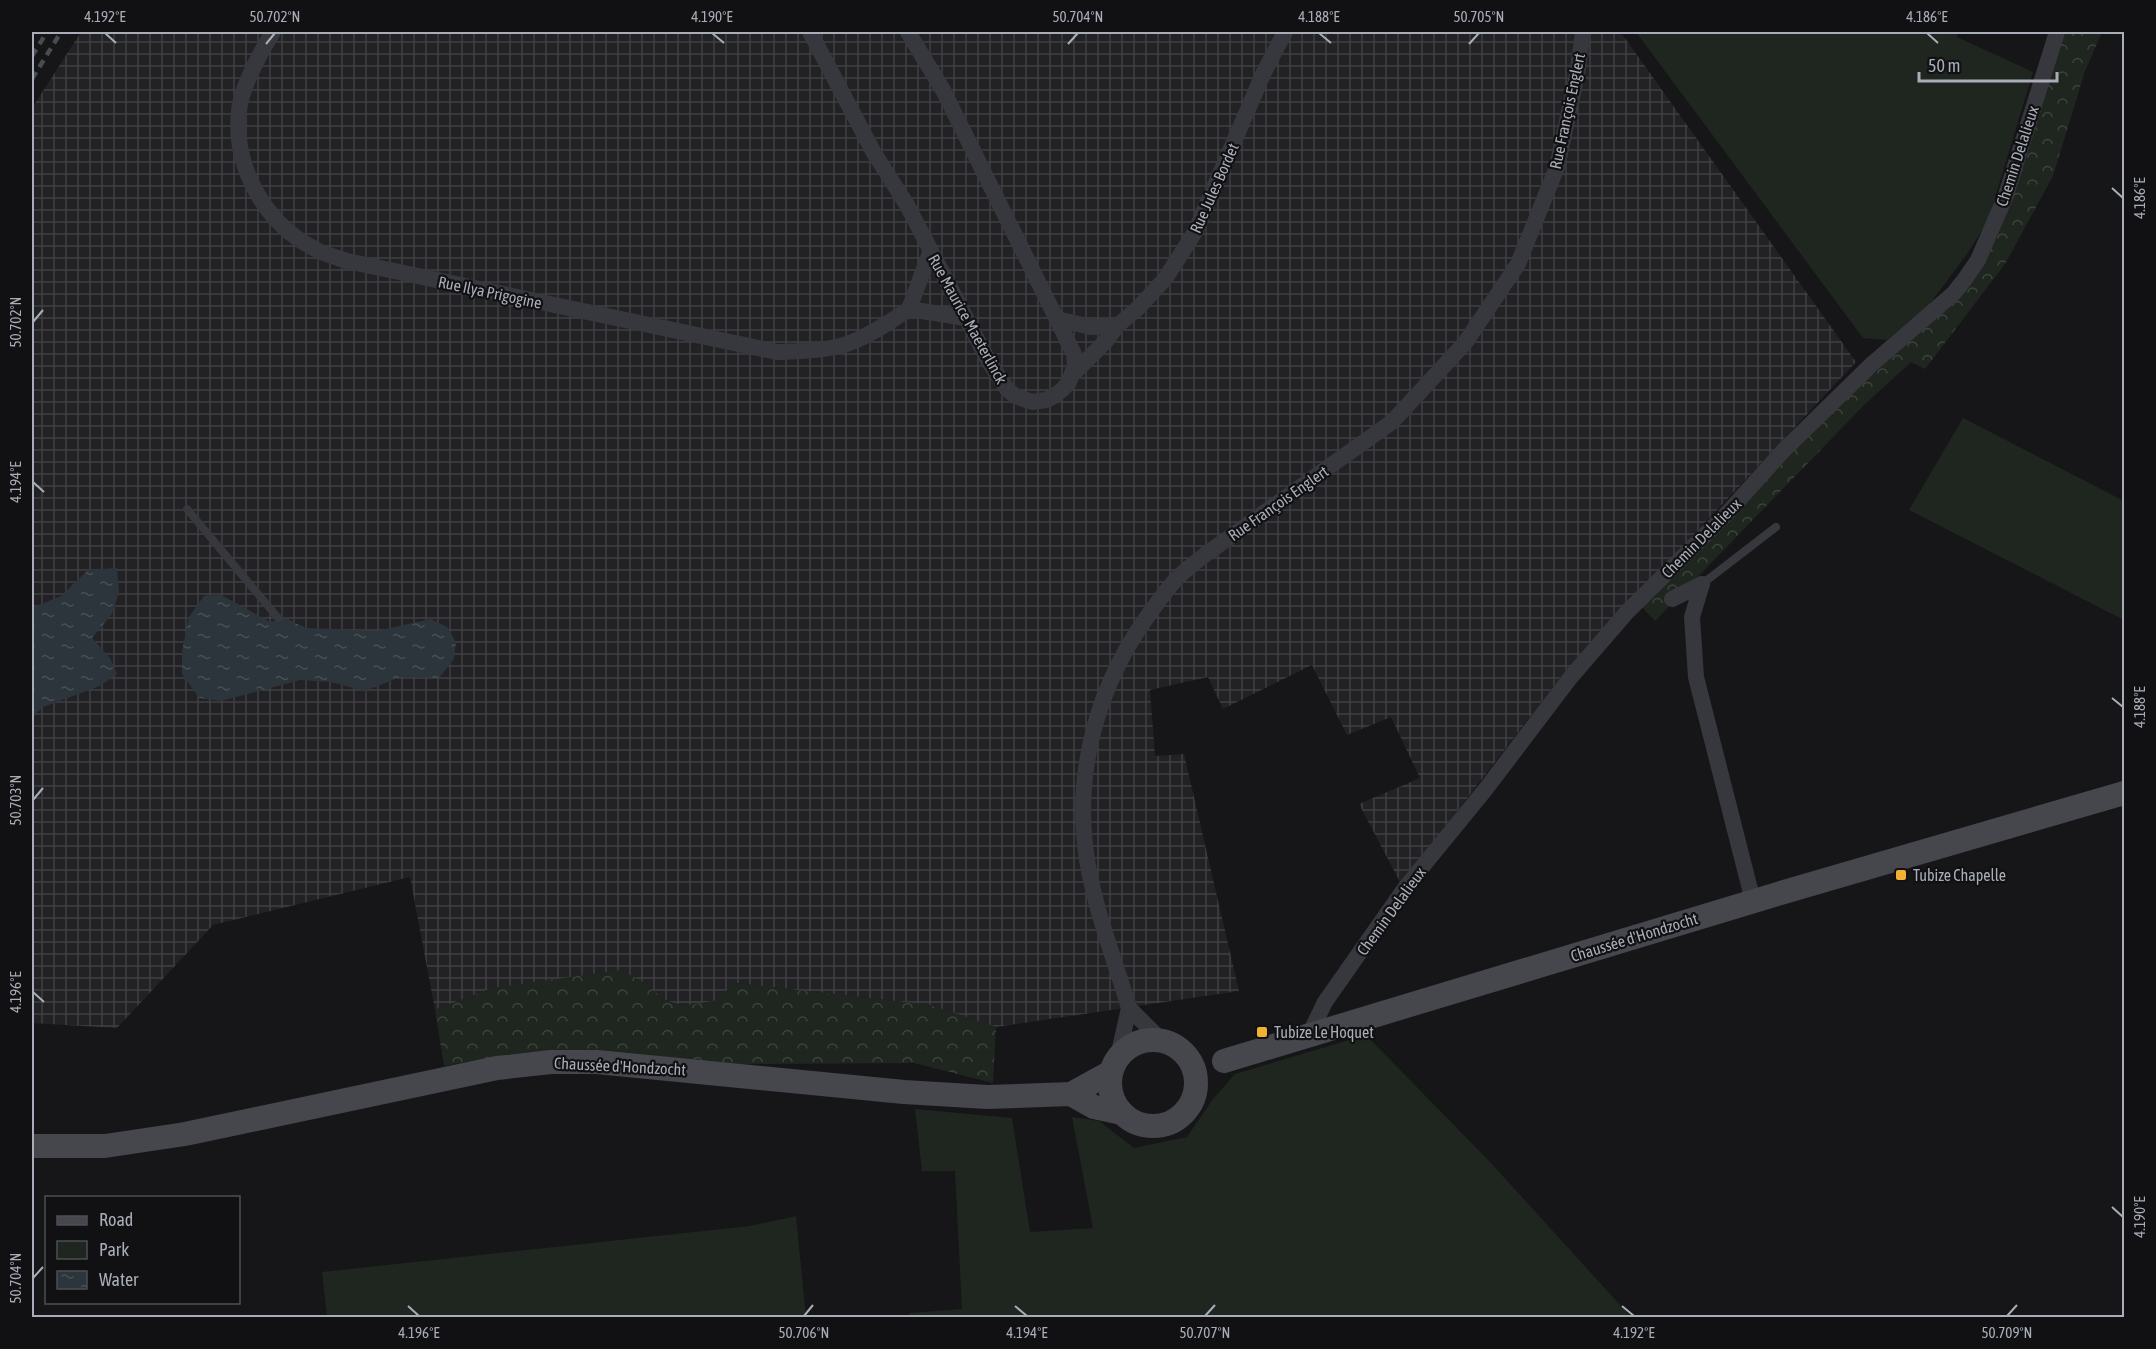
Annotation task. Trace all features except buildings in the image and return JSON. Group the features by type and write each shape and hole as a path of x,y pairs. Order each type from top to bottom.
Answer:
{"main road":[{"name":"Chaussée d'Hondzocht","path":"1224,1061 1981,833 2124,793"},
{"path":"1122,1113 1114,1102 1110,1089 1115,1065 1123,1051 1136,1042 1150,1039 1204,1052 1224,1061 1194,1096"},
{"path":"1115,1065 1071,1094 1094,1107 1122,1113 1139,1124 1160,1126 1173,1122 1184,1114 1197,1087 1196,1072 1190,1058 1172,1045"},
{"name":"Chaussée d'Hondzocht","path":"32,1146 105,1146 185,1134 497,1068 551,1062 597,1062 987,1097 1071,1094"}],"street":[{"name":"Rue Ilya Prigogine","path":"273,32 258,55 239,109 241,151 251,184 270,214 298,239 314,249 347,261 777,352 811,351 848,344 909,309"},
{"name":"Rue Maurice Maeterlinck","path":"810,32 874,153 907,205 989,362 1007,389 1015,396 1032,402 1046,400 1064,390 1074,373"},
{"path":"908,32 943,90 1057,319 1074,354 1074,373"},
{"name":"Rue Jules Bordet","path":"1074,373 1165,279 1195,232 1212,198 1264,72 1285,32"},
{"name":"Rue François Englert","path":"1129,1008 1091,877 1085,844 1083,800 1090,742 1099,709 1114,671 1128,644 1179,577 1206,554 1392,422 1465,343 1518,264 1557,167 1577,75 1583,32"},
{"name":"Chemin Delalieux","path":"1309,1035 1325,1002 1405,888 1485,790 1570,678 1627,612 1728,512 1799,435 1872,364 1954,293 1965,279 1978,260 2006,195 2056,32"},
{"path":"931,250 909,309 966,318"},
{"path":"1057,319 1091,327 1117,326"},
{"path":"1672,599 1702,584"},
{"path":"1702,584 1692,617 1696,677 1753,901"},
{"path":"1115,1065 1129,1008 1172,1045"}],"lane":[{"path":"187,508 278,618"},
{"path":"1702,584 1776,527"}],"shaded area":[{"path":"81,32 1623,32 1622,34 1856,362 1563,674 1401,884 1359,804 1420,778 1391,717 1347,735 1312,665 1223,709 1208,677 1150,690 1155,756 1184,754 1239,991 996,1027 930,1005 736,983 714,1001 683,1006 665,1000 643,982 492,988 435,1010 410,877 213,925 117,1028 32,1023 32,108"}],"green space":[{"path":"1636,32 1958,32 1957,37 2033,72 1988,221 1929,305 1887,340 1863,338"},
{"path":"2062,32 2102,32 2085,71 2053,176 2005,264 1925,369 1911,362 1865,404 1655,621 1642,607 1985,255"},
{"path":"1963,418 2124,501 2124,620 1909,510"},
{"path":"621,970 643,982 665,1000 683,1006 714,1001 735,983 930,1005 996,1027 993,1083 914,1063 741,1064 562,1050 509,1054 444,1066 435,1010 492,988"},
{"path":"1366,1035 1491,1163 1631,1317 909,1317 909,1313 962,1309 955,1171 922,1171 915,1109 1012,1118 1030,1232 1093,1228 1072,1117 1099,1121 1134,1148 1187,1137 1213,1099 1235,1074"},
{"path":"796,1216 806,1317 327,1317 322,1272 750,1226"}],"water":[{"path":"117,568 119,592 112,614 92,638 110,658 117,674 100,686 43,707 32,717 32,608 61,596 88,570"},
{"path":"221,595 270,622 286,618 305,628 376,631 431,619 447,627 456,642 454,659 439,678 400,677 365,691 331,682 300,680 221,701 199,698 182,674 182,651 189,617 204,596"}],"railway":[{"path":"32,56 47,32"},
{"path":"32,79 61,32"}],"place":[{"name":"Tubize Chapelle","path":"1901,875"},
{"name":"Tubize Le Hoquet","path":"1262,1032"}]}
